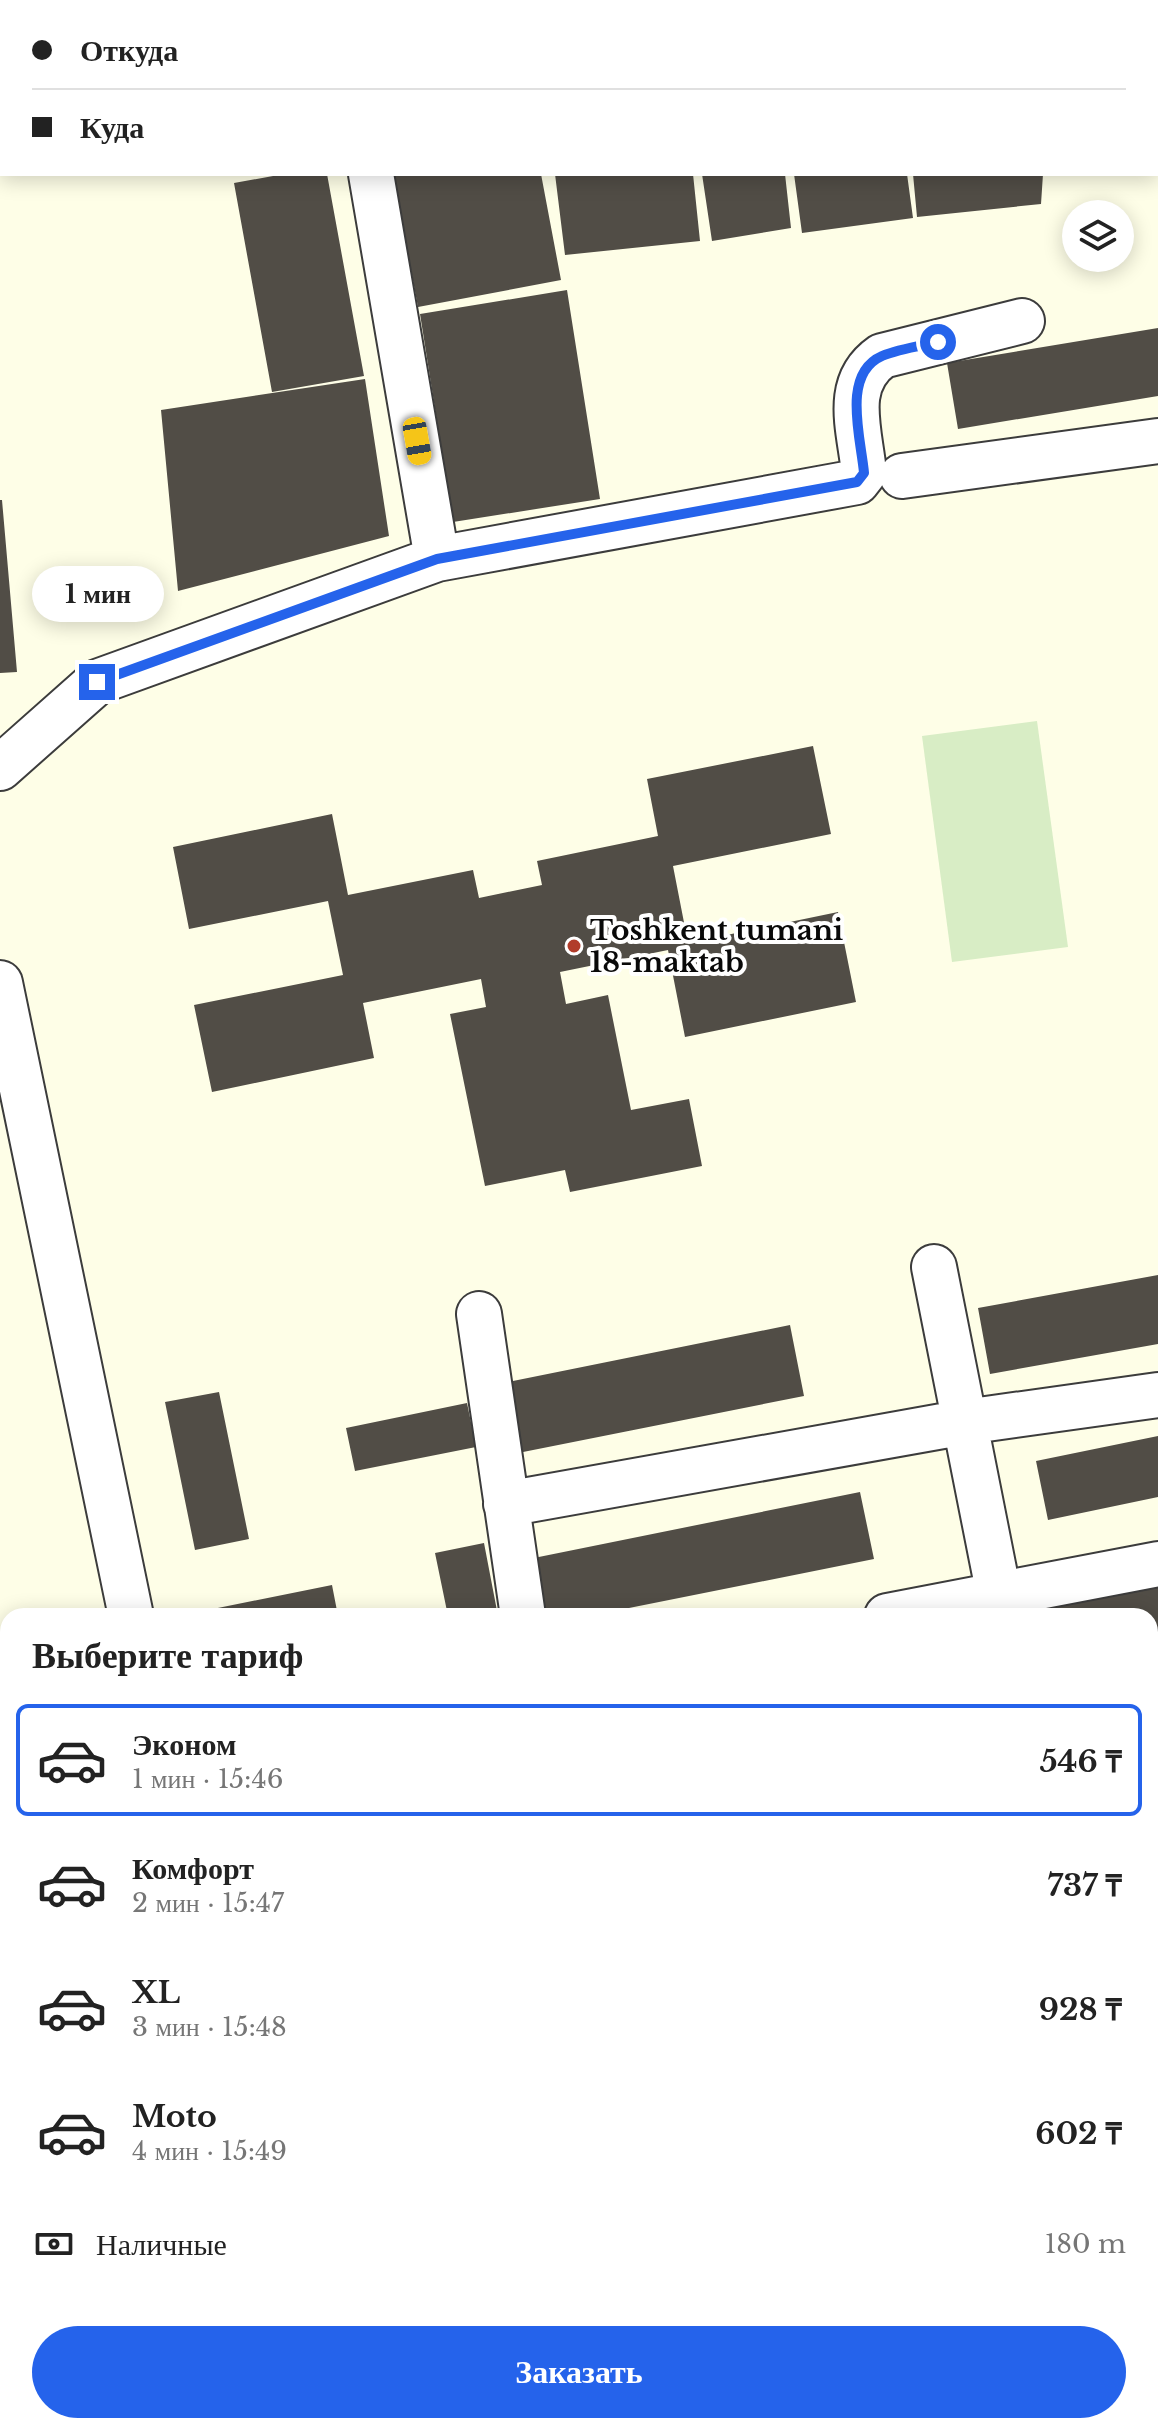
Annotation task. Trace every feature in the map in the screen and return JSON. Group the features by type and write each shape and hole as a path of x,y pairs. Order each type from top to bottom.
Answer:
{"street":[{"path":"371,176 437,559"},
{"path":"0,768 97,682 437,559 857,482 864,473 855,392 870,364 882,356 1022,321"},
{"path":"902,476 1158,441"},
{"path":"0,983 129,1608"},
{"path":"934,1267 999,1595"},
{"path":"479,1314 522,1608"},
{"path":"506,1504 965,1422 1158,1395"},
{"path":"930,1608 1158,1564"}],"green space":[{"path":"1037,721 1068,947 952,962 922,736"}],"building":[{"path":"273,176 327,176 364,376 272,392 234,183"},
{"path":"393,176 541,176 561,280 418,307"},
{"path":"555,176 693,176 700,241 565,255"},
{"path":"702,176 785,176 791,228 712,241"},
{"path":"794,176 907,176 913,218 802,233"},
{"path":"913,176 1043,176 1041,204 917,217"},
{"path":"567,290 600,499 453,522 420,314"},
{"path":"1158,328 1158,396 958,429 947,363"},
{"path":"365,379 389,536 178,591 161,410"},
{"path":"0,500 17,672 0,673"},
{"path":"813,746 831,834 673,866 688,943 838,912 856,1002 685,1037 668,950 560,972 566,1004 608,995 631,1110 689,1099 702,1166 570,1192 565,1170 485,1186 450,1014 486,1007 481,979 363,1003 374,1058 212,1092 194,1005 343,975 328,901 189,929 173,847 332,814 348,895 473,870 479,898 542,885 537,861 658,836 647,779"},
{"path":"1158,1275 1158,1344 990,1374 978,1308"},
{"path":"790,1325 804,1396 513,1454 498,1384"},
{"path":"219,1392 249,1539 195,1550 165,1402"},
{"path":"467,1403 476,1447 355,1471 346,1428"},
{"path":"1158,1436 1158,1497 1048,1520 1036,1461"},
{"path":"860,1492 874,1559 629,1608 528,1608 519,1561"},
{"path":"484,1543 496,1608 446,1608 435,1553"},
{"path":"332,1585 336,1608 218,1608"},
{"path":"1158,1585 1158,1608 1030,1607"}],"place":[{"name":"Toshkent tumani 18-maktab","path":"574,946"}],"route":[{"path":"97,682 437,559 857,482 864,473 855,392 861,379 870,364 882,356 938,342"}]}
